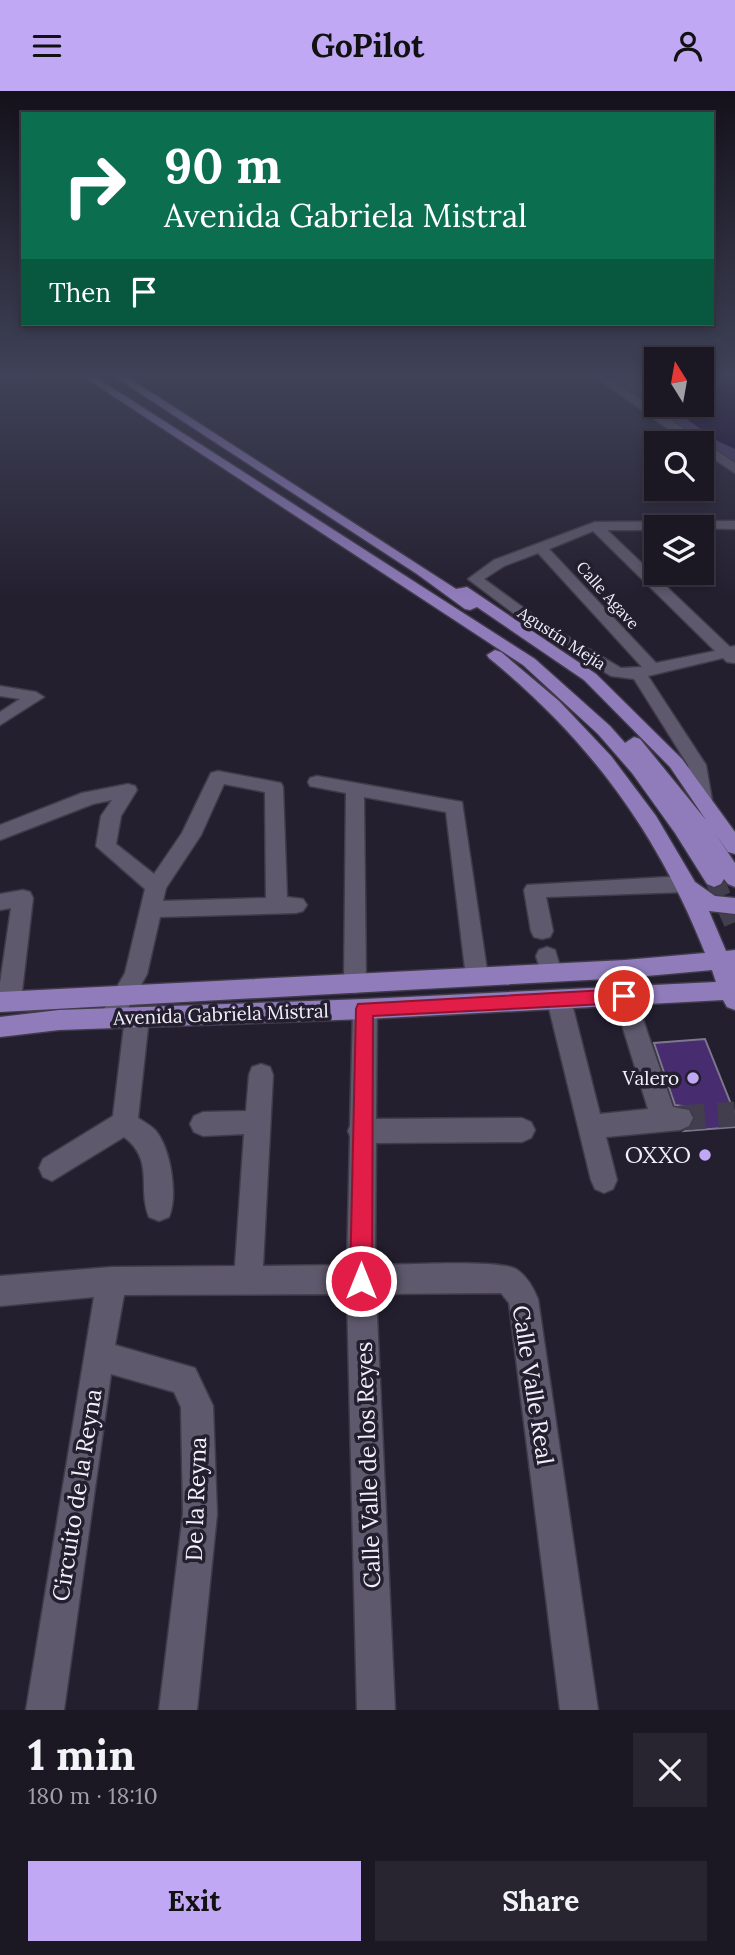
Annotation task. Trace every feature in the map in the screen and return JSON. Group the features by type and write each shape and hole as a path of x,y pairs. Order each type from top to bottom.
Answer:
{"main road":[{"path":"200,449 529,662 604,730 682,828 714,879"},
{"path":"231,449 422,572 548,662 619,726 659,771 735,879"},
{"path":"422,572 443,577 590,677 650,735 703,800 735,847"},
{"path":"404,580 404,587 411,596 516,670 577,728 631,792 687,886 726,960 734,994"},
{"path":"687,886 710,903 735,906"},
{"name":"Avenida Gabriela Mistral","path":"5,1001 478,977 549,964 726,960"},
{"name":"Avenida Gabriela Mistral","path":"0,1027 59,1020 624,996 734,994"}],"street":[{"path":"714,455 735,469"},
{"path":"539,546 595,526 735,524"},
{"path":"595,526 732,655"},
{"name":"Agustín Mejía","path":"539,546 499,563 475,579 538,625 617,673 645,672"},
{"name":"Calle Agave","path":"539,546 645,672"},
{"path":"703,800 697,765 645,672 732,655"},
{"path":"0,691 36,697 0,720"},
{"path":"0,834 89,798 128,790 111,816 106,846 153,898 286,904 274,787 218,777 191,835 153,898 136,974 111,1018"},
{"path":"317,782 455,807 478,977"},
{"path":"355,789 355,985"},
{"path":"542,931 534,890 687,886"},
{"path":"0,902 23,898 5,1001"},
{"path":"593,1127 672,1119 624,996"},
{"path":"559,1000 593,1127 604,1180"},
{"name":"Calle Valle de los Reyes","path":"365,1009 361,1131 361,1281 376,1710"},
{"path":"125,1123 137,1018"},
{"path":"248,1280 261,1075"},
{"path":"203,1124 258,1122"},
{"path":"52,1168 125,1123"},
{"path":"125,1123 147,1139 159,1175 159,1208"},
{"path":"361,1131 522,1130"},
{"name":"Calle Valle Real","path":"0,1291 112,1281 505,1279 515,1286 523,1299 579,1710"},
{"name":"Circuito de la Reyna","path":"45,1710 98,1355 112,1281"},
{"name":"De la Reyna","path":"98,1355 184,1379 197,1406 200,1514 178,1710"}],"shaded area":[{"path":"714,449 735,449 735,466 714,451"}],"building":[{"name":"Valero","path":"705,1039 735,1114 735,1127 685,1131 691,1127 695,1117 689,1107 675,1105 654,1043"}],"tunnel":[{"path":"714,879 735,927"},
{"path":"680,1118 735,1114"}],"place":[{"name":"Valero","path":"693,1078"},
{"name":"OXXO","path":"705,1155"}],"route":[{"path":"361,1281 361,1131 365,1009 624,996"}]}
